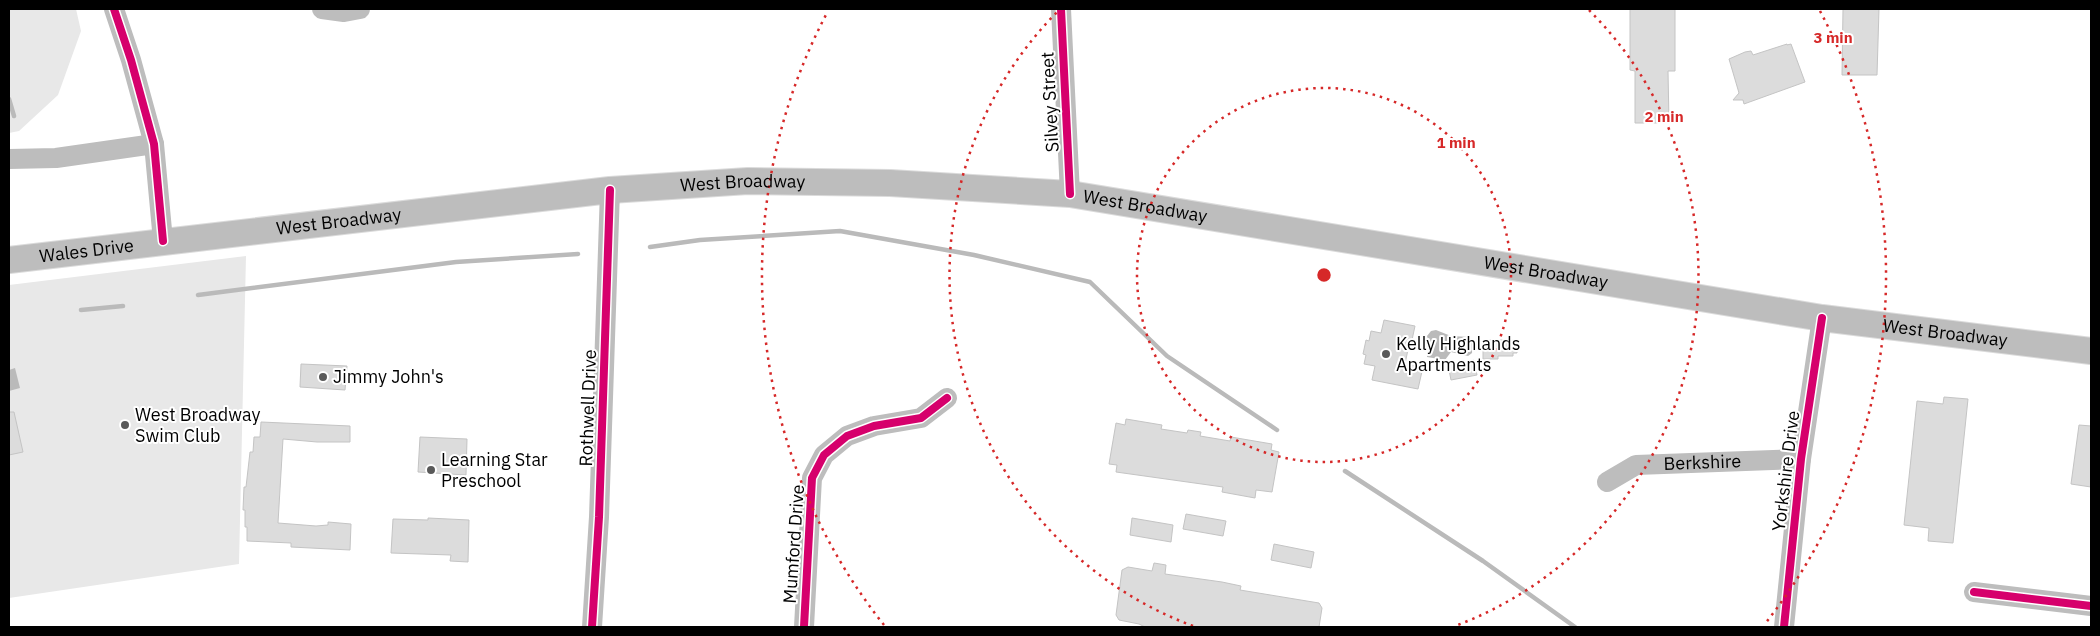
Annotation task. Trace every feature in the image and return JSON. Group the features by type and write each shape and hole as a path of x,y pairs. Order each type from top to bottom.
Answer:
{"main road":[{"name":"West Broadway","path":"163,241 610,190 748,181 890,183 1070,194 1822,318 2091,351"},
{"name":"Wales Drive","path":"9,260 163,241"}],"street":[{"path":"114,9 131,60 154,144 163,241"},
{"path":"322,9 344,12 360,9"},
{"name":"Silvey Street","path":"1061,9 1070,194"},
{"path":"9,159 56,158 154,144"},
{"name":"Rothwell Drive","path":"592,627 599,517 610,190"},
{"name":"Yorkshire Drive","path":"1784,627 1801,459 1822,318"},
{"name":"Mumford Drive","path":"804,627 812,478 824,455 847,436 874,426 921,418 947,398"},
{"name":"Berkshire","path":"1607,482 1636,465 1801,459"},
{"path":"1974,592 2091,606"}],"shaded area":[{"path":"9,9 76,9 81,31 58,95 19,131 9,133"},
{"name":"West Broadway Swim Club","path":"246,256 239,564 9,598 9,285"},
{"path":"1436,330 1451,336 1470,337 1473,341 1472,353 1468,356 1451,352 1445,360 1427,357 1430,346 1427,336 1431,331"},
{"path":"15,368 20,388 9,391 9,370"}],"building":[{"path":"1630,9 1675,9 1675,71 1668,71 1669,123 1635,123 1635,71 1630,70"},
{"path":"1843,9 1879,9 1877,75 1842,75"},
{"path":"1791,44 1805,82 1744,104 1743,100 1733,100 1739,93 1729,59 1745,52 1751,51 1753,55"},
{"name":"Kelly Highlands Apartments","path":"1384,320 1415,326 1405,364 1423,367 1418,389 1372,380 1375,366 1364,364 1366,355 1363,354 1366,340 1369,341 1371,331 1381,333"},
{"path":"1483,340 1517,340 1517,353 1513,353 1513,356 1498,356 1498,359 1483,359"},
{"path":"1474,360 1477,375 1451,380 1448,365"},
{"name":"Jimmy John's","path":"301,364 347,366 345,390 300,387"},
{"path":"1944,397 1968,399 1953,543 1928,541 1929,528 1904,525 1917,401 1943,404"},
{"path":"9,412 14,412 23,452 9,455"},
{"path":"1126,419 1162,425 1161,429 1187,433 1188,430 1201,432 1200,436 1230,441 1231,437 1272,444 1271,450 1279,452 1272,492 1256,490 1255,498 1222,492 1223,487 1116,472 1117,465 1109,464 1116,423 1125,425"},
{"path":"261,422 350,426 350,442 283,439 278,523 316,526 328,525 328,522 351,524 350,550 291,547 291,543 247,541 245,510 243,510 244,487 246,487 250,452 253,452 254,437 260,437"},
{"path":"2079,425 2091,426 2091,487 2071,484"},
{"name":"Learning Star Preschool","path":"420,437 467,439 466,475 418,472"},
{"path":"1186,514 1226,521 1223,536 1183,529"},
{"name":"Learning Star Preschool","path":"428,518 469,520 468,562 450,561 451,555 391,553 393,519 428,520"},
{"path":"1132,518 1173,525 1171,542 1130,535"},
{"path":"1274,544 1314,552 1311,568 1271,560"},
{"path":"1154,563 1166,565 1165,574 1222,582 1241,586 1240,590 1319,603 1322,608 1319,627 1145,627 1119,620 1116,615 1122,570 1128,567 1152,571"}],"waterway":[{"path":"9,99 14,116"},
{"path":"650,247 700,240 840,231 974,255 1090,282 1167,356 1277,430"},
{"path":"198,295 456,262 578,254"},
{"path":"81,310 123,306"},
{"path":"1345,471 1483,561 1575,627"}],"cycle path":[{"path":"114,9 131,60 154,144 163,241"},
{"path":"1061,9 1070,194"},
{"path":"592,627 599,517 610,190"},
{"path":"1784,627 1801,459 1822,318"},
{"path":"804,627 812,478 824,455 847,436 874,426 921,418 947,398"},
{"path":"1974,592 2091,606"}],"place":[{"name":"Kelly Highlands Apartments","path":"1386,354"},
{"name":"Jimmy John's","path":"323,377"},
{"name":"West Broadway Swim Club","path":"125,425"},
{"name":"Learning Star Preschool","path":"431,470"}]}
